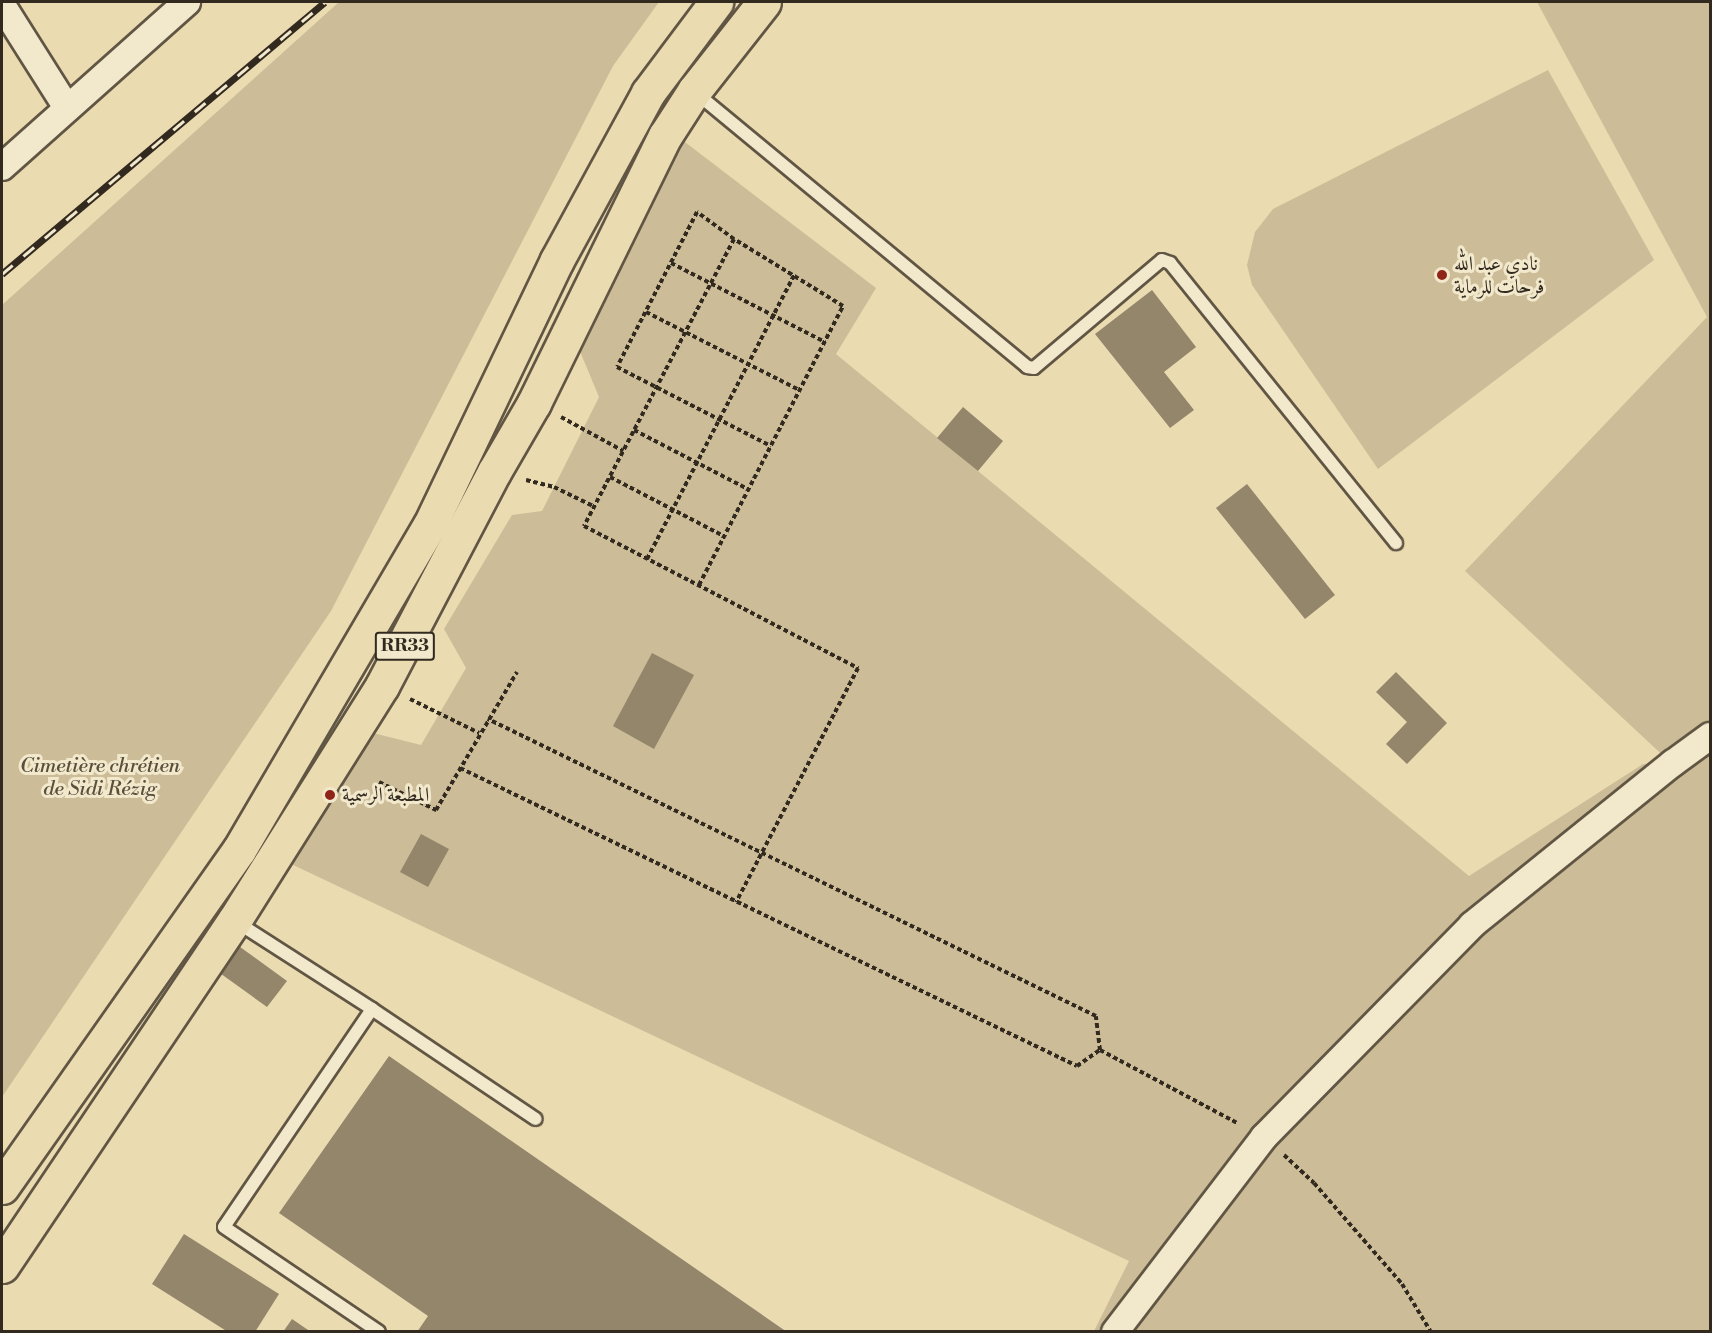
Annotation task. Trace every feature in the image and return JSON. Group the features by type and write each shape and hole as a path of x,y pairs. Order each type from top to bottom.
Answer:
{"highway":[{"name":"RR33","path":"3,1185 240,850 430,525 557,260 648,93 716,2"},
{"name":"RR33","path":"2,1266 234,921 382,686 494,472 534,403 665,136 694,91 764,2"}],"street":[{"path":"2,167 187,2"},
{"path":"2,5 67,108"},
{"path":"1115,1332 1264,1137 1472,926 1710,736"}],"lane":[{"path":"694,91 1028,367 1034,368 1162,260 1170,263 1396,543"},
{"path":"234,921 372,1009 536,1119"},
{"path":"372,1009 224,1227 379,1332"}],"path":[{"path":"699,585 771,446 799,390 843,306 734,238 697,212 617,367 771,446"},
{"path":"734,238 584,526 858,668 736,902"},
{"path":"671,263 825,342"},
{"path":"647,559 795,274"},
{"path":"646,312 799,390"},
{"path":"534,403 623,451"},
{"path":"634,430 748,489"},
{"path":"494,472 554,487 595,507"},
{"path":"610,477 724,536"},
{"path":"379,782 436,810 517,672"},
{"path":"382,686 480,733"},
{"path":"488,719 1096,1016 1100,1050"},
{"path":"460,768 1077,1066 1100,1050"},
{"path":"1100,1050 1264,1137 1314,1184 1394,1276 1431,1332"}],"green space":[{"name":"Cimetière chrétien de Sidi Rézig","path":"339,2 659,2 613,66 331,611 2,1097 2,305"},
{"path":"1537,2 1710,2 1710,1331 1094,1331 1129,1261 289,863 373,733 421,745 466,668 444,629 512,515 542,511 599,397 579,349 681,139 876,288 836,354 1469,876 1643,764 1671,763 1465,571 1707,317"},
{"name":"نادي عبد الله فرحات للرماية","path":"1548,70 1654,260 1378,469 1252,285 1247,265 1255,232 1273,209"}],"building":[{"path":"1152,290 1196,347 1164,372 1194,410 1170,428 1095,334"},
{"path":"963,407 1003,441 978,471 937,438"},
{"path":"1247,484 1335,595 1305,619 1216,508"},
{"path":"652,653 694,675 654,749 613,726"},
{"path":"1396,672 1447,723 1407,764 1386,744 1407,722 1376,692"},
{"path":"421,834 449,849 428,887 400,872"},
{"path":"236,944 287,981 267,1007 217,971"},
{"path":"389,1056 787,1332 417,1332 428,1316 279,1213"},
{"path":"184,1234 279,1294 255,1332 228,1332 152,1284"},
{"path":"292,1319 311,1332 283,1332"}],"railway":[{"path":"2,274 325,2"}],"place":[{"name":"نادي عبد الله فرحات للرماية","path":"1442,275"},
{"name":"المطبعة الرسمية","path":"330,795"}]}
